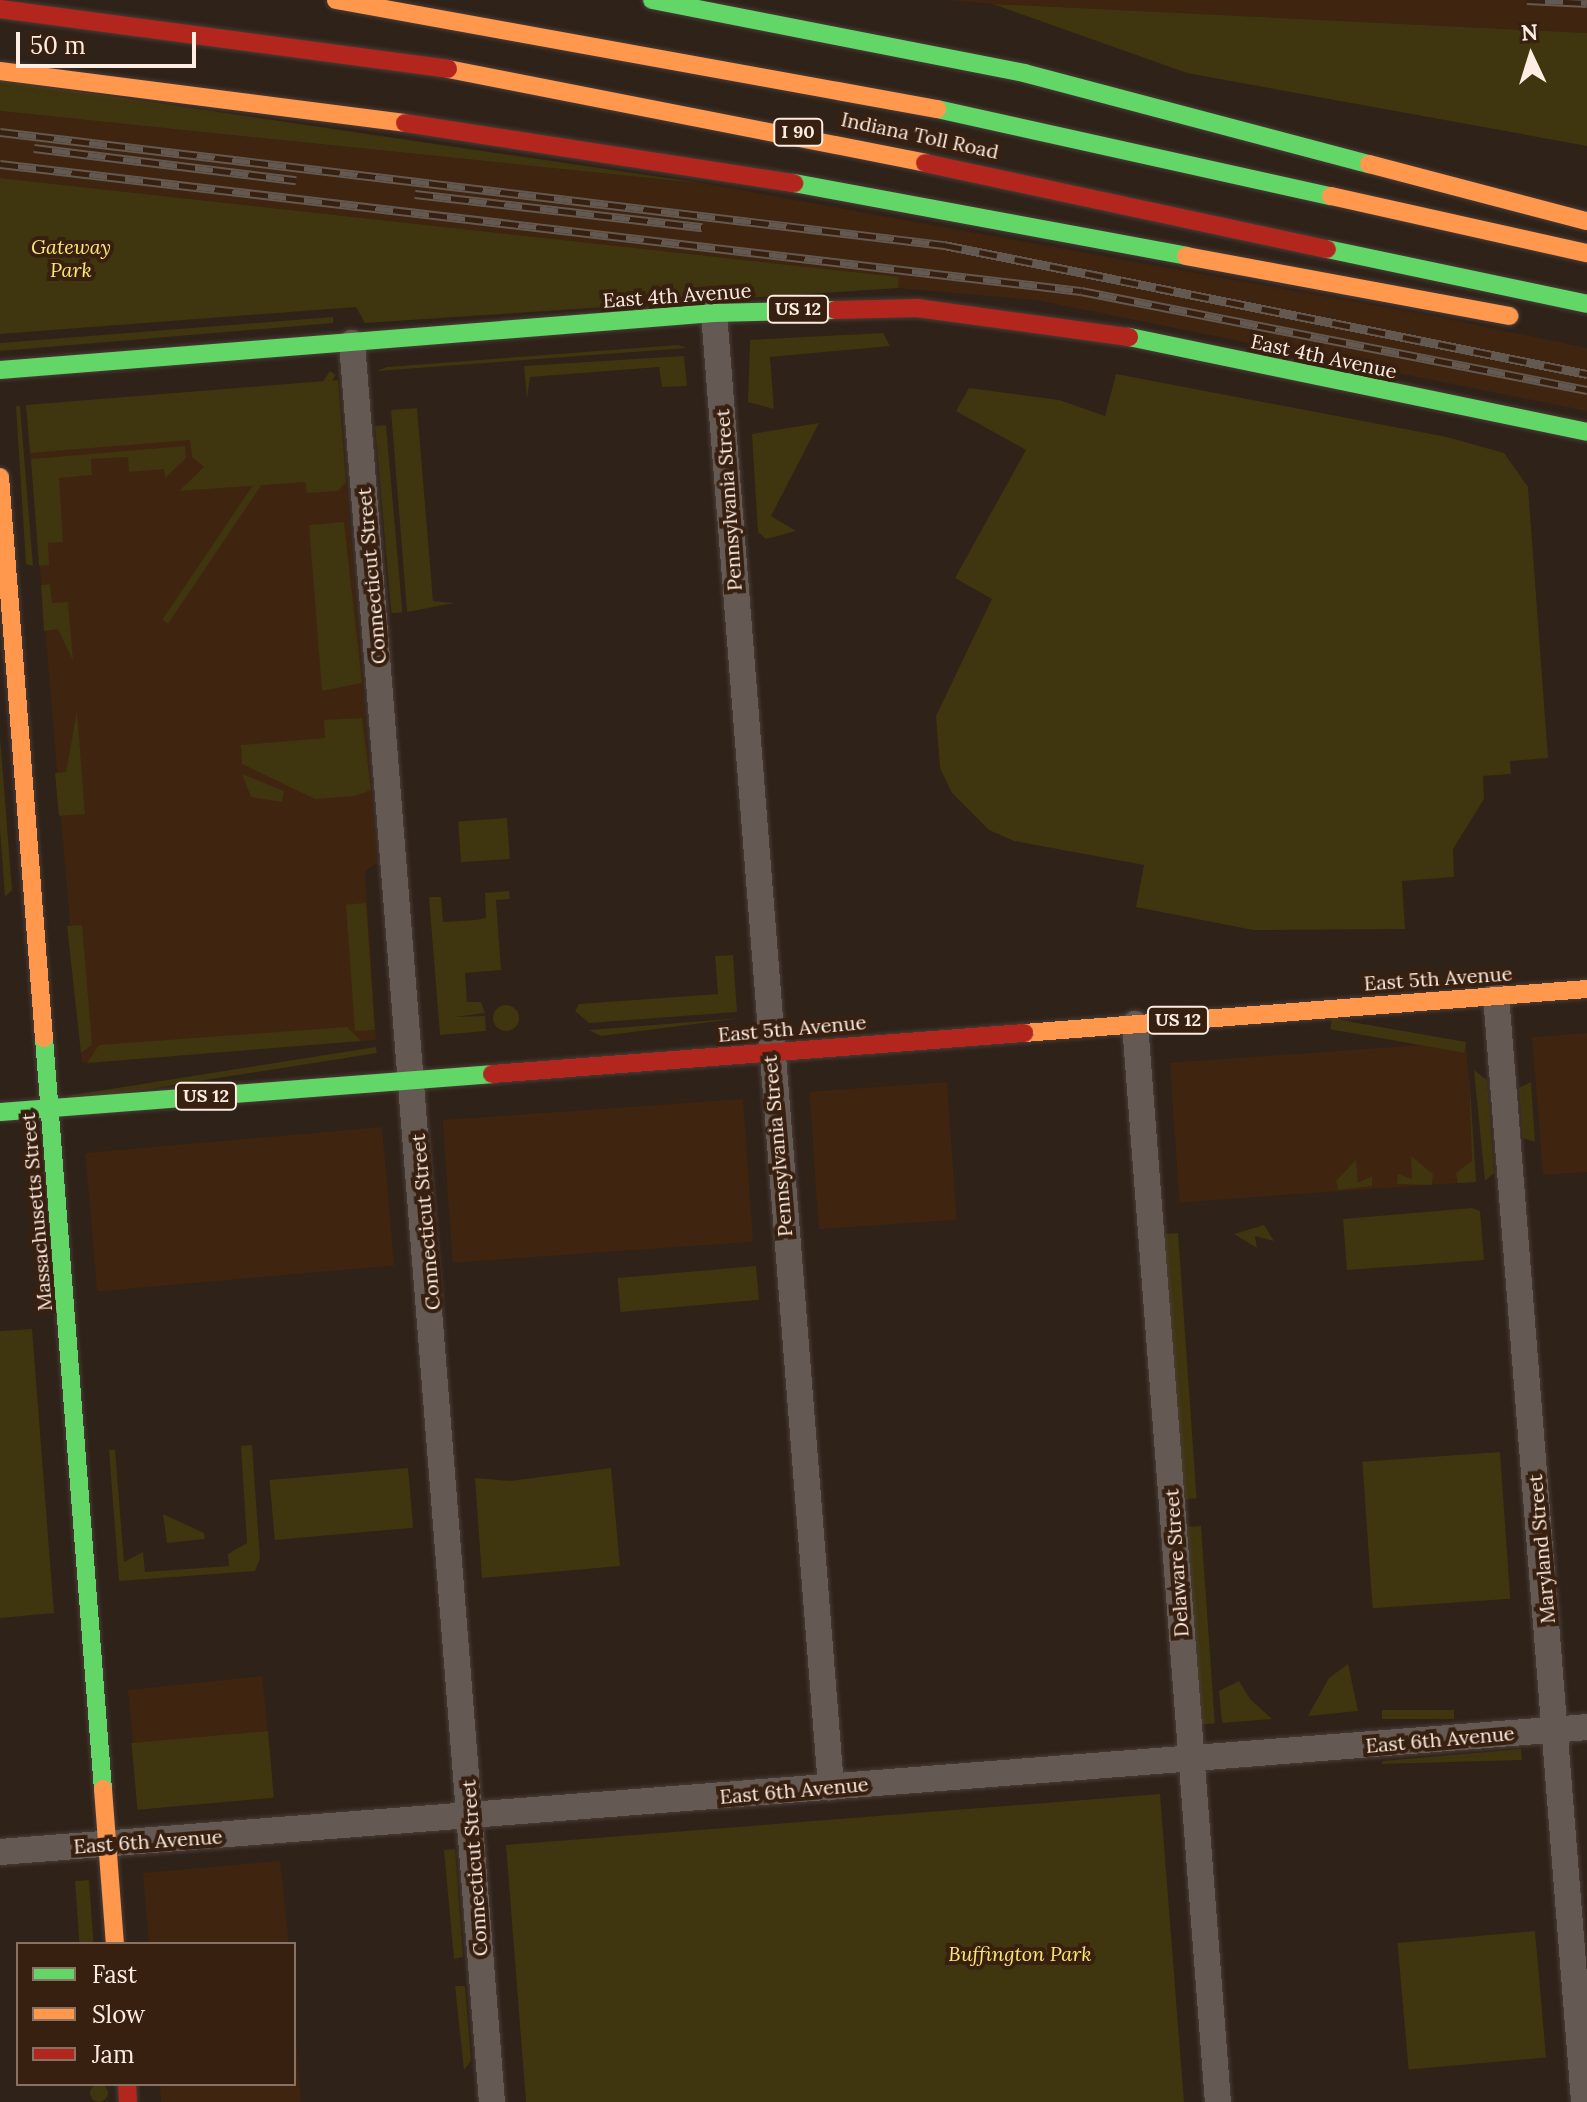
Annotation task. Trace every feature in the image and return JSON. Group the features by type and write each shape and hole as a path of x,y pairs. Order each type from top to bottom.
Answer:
{"main road":[{"name":"Indiana Toll Road","path":"336,0 845,89 1587,253"},
{"path":"652,0 1024,73 1587,221"},
{"name":"Indiana Toll Road","path":"0,9 385,58 629,100 1587,304"},
{"path":"0,71 466,126 1524,319"},
{"name":"East 4th Avenue","path":"0,370 714,313 892,308 994,315 1587,432"},
{"name":"Massachusetts Street","path":"0,477 115,1942"},
{"name":"East 5th Avenue","path":"0,1112 1587,989"}],"street":[{"name":"Pennsylvania Street","path":"714,313 768,1052 831,1787"},
{"name":"Connecticut Street","path":"352,343 492,2102"},
{"name":"Maryland Street","path":"1496,995 1584,2102"},
{"name":"Delaware Street","path":"1135,1024 1218,2102"},
{"name":"East 6th Avenue","path":"0,1852 1587,1727"}],"shaded area":[{"path":"948,0 1587,0 1587,33 993,4"},
{"path":"0,111 708,184 1444,318 1587,348 1587,411 1036,300 898,288 899,277 0,178"},
{"path":"338,380 377,863 365,871 376,1040 82,1063 26,405"},
{"path":"1587,1033 1587,1172 1543,1175 1532,1037"},
{"path":"1466,1042 1476,1182 1179,1202 1170,1063"},
{"path":"947,1082 957,1220 819,1229 809,1092"},
{"path":"743,1099 753,1242 453,1263 443,1120"},
{"path":"382,1127 394,1265 97,1291 85,1153"},
{"path":"262,1676 268,1731 133,1745 128,1690"},
{"path":"280,1861 289,1942 149,1942 143,1873"},
{"path":"296,2038 301,2102 161,2102 160,2086 296,2086"}],"green space":[{"path":"993,4 1587,33 1587,146 1187,73"},
{"path":"0,80 708,184 0,111"},
{"name":"Gateway Park","path":"0,178 899,277 898,288 365,323 356,307 0,334"},
{"path":"333,317 333,323 0,351 0,343"},
{"path":"883,333 890,346 770,357 774,409 748,402 750,340"},
{"path":"678,345 687,348 377,371 387,367"},
{"path":"684,356 687,386 662,387 659,367 530,377 527,399 524,366"},
{"path":"330,371 336,375 168,624 162,620"},
{"path":"1116,374 1447,437 1504,453 1528,487 1548,758 1510,761 1511,774 1483,776 1484,799 1453,849 1454,877 1402,881 1405,929 1253,930 1136,907 1144,865 1014,841 989,830 952,793 940,768 936,716 992,599 955,578 1026,450 956,411 969,388 1059,400 1105,416"},
{"path":"338,380 346,482 338,491 307,493 305,482 179,491 204,467 192,457 190,440 30,453 26,405"},
{"path":"16,406 20,406 33,566 26,564"},
{"path":"417,408 433,601 454,603 407,612 391,410"},
{"path":"819,423 771,516 796,531 766,539 758,532 752,434"},
{"path":"386,425 402,612 391,613 375,426"},
{"path":"185,446 186,458 165,478 164,469 129,472 128,457 91,459 92,475 59,478 63,542 48,543 49,565 39,566 31,459"},
{"path":"344,522 362,683 322,691 309,525"},
{"path":"50,584 52,603 68,602 73,661 58,629 44,631 41,585"},
{"path":"77,711 85,814 59,816 55,773 66,772"},
{"path":"362,718 371,790 355,796 315,799 242,764 241,745 325,738 324,720"},
{"path":"0,737 12,890 5,897 0,829"},
{"path":"242,774 284,791 282,802 251,797"},
{"path":"507,818 510,859 461,862 458,821"},
{"path":"509,891 510,899 496,900 501,970 465,973 467,1002 481,1002 485,1013 454,1017 485,1016 486,1031 440,1035 429,897 441,897 443,922 476,920 486,918 485,893"},
{"path":"366,903 375,1030 355,1031 346,904"},
{"path":"82,925 92,1045 81,1053 67,926"},
{"path":"733,955 737,1012 589,1023 575,1011 579,1004 718,994 715,956"},
{"path":"506,1005 515,1009 519,1018 515,1027 506,1031 497,1027 493,1018 497,1009"},
{"path":"742,1018 601,1036 589,1030 590,1030"},
{"path":"1332,1018 1466,1042 1464,1053 1330,1029"},
{"path":"347,1027 361,1041 87,1063 99,1045"},
{"path":"376,1047 377,1053 71,1101 70,1095"},
{"path":"1469,1070 1476,1182 1458,1183 1456,1173 1472,1161"},
{"path":"1474,1070 1487,1080 1494,1173 1485,1181"},
{"path":"1531,1082 1535,1142 1523,1138 1519,1088"},
{"path":"1411,1156 1433,1174 1432,1185 1397,1184 1398,1174 1412,1179"},
{"path":"1356,1160 1358,1183 1372,1176 1372,1186 1338,1190 1336,1181"},
{"path":"1472,1208 1480,1211 1484,1260 1347,1270 1343,1219"},
{"path":"1264,1225 1274,1241 1255,1236 1257,1248 1234,1234"},
{"path":"1178,1233 1197,1498 1182,1499 1163,1234"},
{"path":"756,1266 759,1300 620,1312 618,1278"},
{"path":"32,1329 54,1613 0,1618 0,1331"},
{"path":"252,1445 260,1559 255,1571 119,1581 109,1450 115,1450 124,1562 143,1552 145,1572 229,1566 228,1554 247,1543 241,1446"},
{"path":"1500,1452 1510,1599 1373,1608 1362,1462"},
{"path":"408,1468 413,1528 275,1540 270,1480"},
{"path":"611,1468 620,1566 482,1578 475,1478 510,1481"},
{"path":"163,1514 204,1533 205,1539 167,1543"},
{"path":"1201,1526 1215,1724 1199,1725 1185,1527"},
{"path":"1348,1664 1358,1711 1308,1716 1329,1678"},
{"path":"1239,1681 1250,1699 1272,1719 1222,1723 1219,1691"},
{"path":"1382,1710 1454,1710 1454,1719 1382,1719"},
{"path":"268,1731 274,1798 137,1810 132,1743"},
{"path":"1521,1749 1522,1760 1381,1764 1383,1761"},
{"name":"Buffington Park","path":"1160,1794 1184,2102 526,2102 506,1845"},
{"path":"455,1849 463,1957 454,1959 444,1850"},
{"path":"89,1880 93,1942 79,1942 75,1881"},
{"path":"1535,1931 1546,2058 1409,2070 1398,1943"},
{"path":"455,1986 465,1986 471,2061 464,2070"},
{"path":"94,2086 104,2086 107,2090 105,2099 99,2102 90,2093"}],"railway":[{"path":"1527,0 1587,3"},
{"path":"0,132 944,245 1587,374"},
{"path":"34,148 296,180"},
{"path":"0,164 1081,291 1587,390"},
{"path":"415,194 702,227"}],"traffic: fast":[{"path":"652,0 1024,73 1369,164"},
{"path":"937,109 1331,196"},
{"path":"794,183 1186,256"},
{"path":"1327,249 1587,304"},
{"path":"0,370 714,313 835,310"},
{"path":"1129,337 1587,432"},
{"path":"44,1038 103,1789"},
{"path":"0,1112 492,1074"}],"traffic: slow":[{"path":"336,0 937,109"},
{"path":"448,69 925,163"},
{"path":"0,71 405,123"},
{"path":"1369,164 1587,221"},
{"path":"1331,196 1587,253"},
{"path":"1186,256 1509,316"},
{"path":"0,477 44,1038"},
{"path":"1024,1033 1587,989"},
{"path":"103,1789 115,1942"}],"traffic: jam":[{"path":"0,9 448,69"},
{"path":"405,123 794,183"},
{"path":"925,163 1327,249"},
{"path":"835,310 917,308 1129,337"},
{"path":"492,1074 1024,1033"},
{"path":"127,2086 128,2102"}]}
